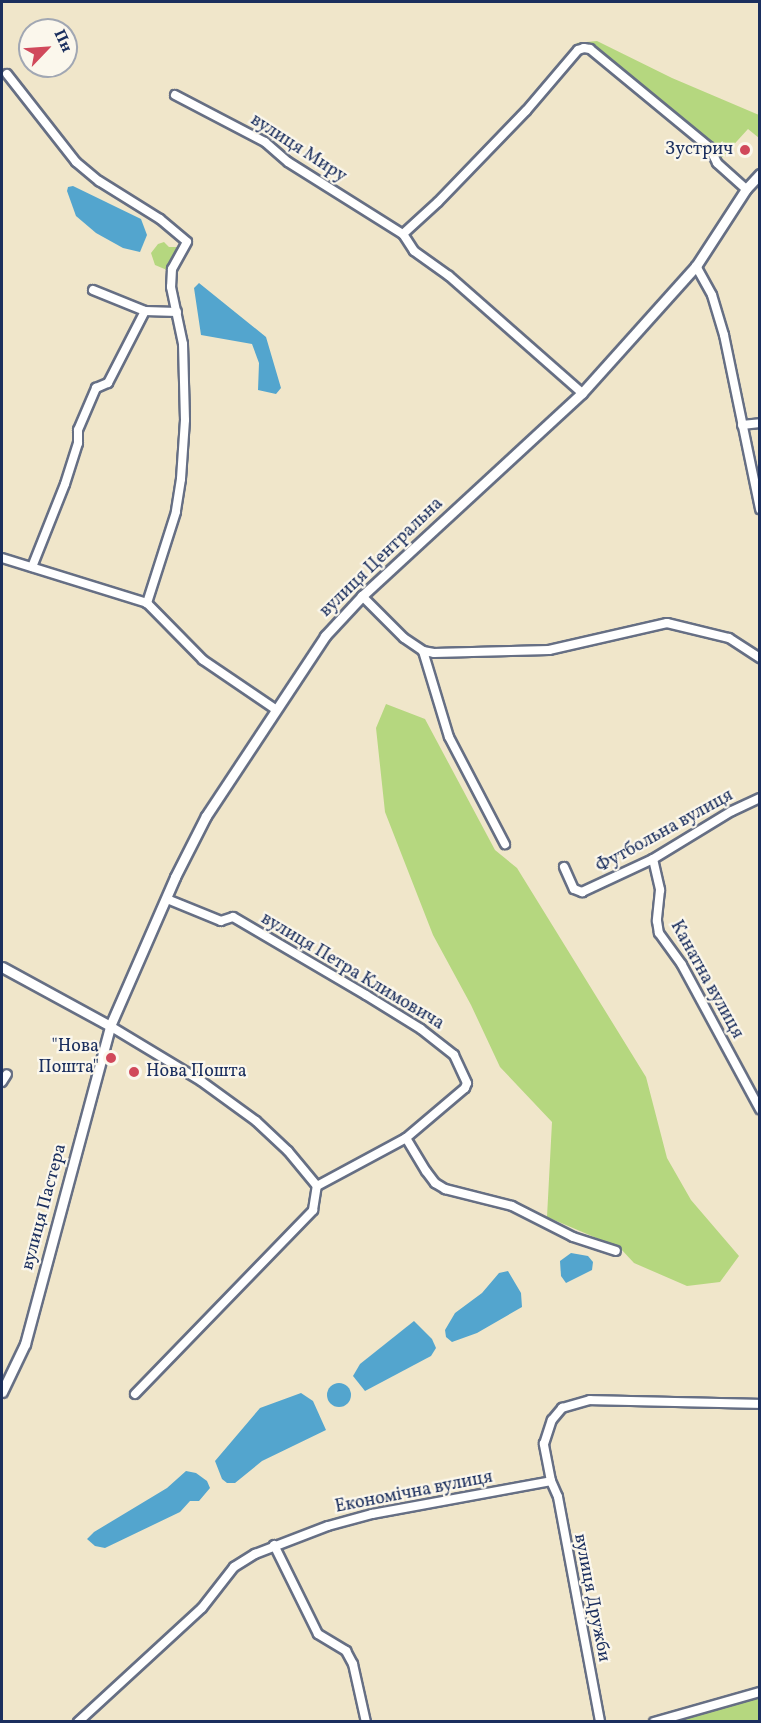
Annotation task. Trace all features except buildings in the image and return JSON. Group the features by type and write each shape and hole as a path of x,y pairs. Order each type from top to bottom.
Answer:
{"street":[{"path":"403,234 510,128 578,50 584,48 590,49 709,147 717,163 746,189"},
{"path":"7,74 76,162 99,181 160,219 187,242 172,269 171,287 183,344 185,420 181,479 176,512 147,603"},
{"name":"вулиця Миру","path":"175,95 264,142 288,162 403,234 414,251 449,276 582,393"},
{"name":"вулиця Центральна","path":"110,1026 206,816 325,636 362,596 582,393 696,266 746,189 759,174"},
{"path":"696,266 712,295 724,335 759,509"},
{"path":"93,291 145,311 177,312"},
{"path":"32,567 65,484 78,443 78,430 96,388 108,383 145,311"},
{"path":"741,425 759,423"},
{"path":"2,558 147,603 203,660 275,709"},
{"path":"362,596 404,638 423,651 453,654 549,650 667,623 729,638 759,658"},
{"path":"423,651 448,736 505,844"},
{"name":"Футбольна вулиця","path":"564,867 574,889 582,892 653,859 732,811 759,798"},
{"name":"Канатна вулиця","path":"653,859 660,890 657,921 659,933 682,965 759,1109"},
{"name":"вулиця Петра Климовича","path":"167,899 220,921 233,917 421,1029 454,1055 466,1077 465,1088 406,1138 317,1186"},
{"path":"2,967 110,1026 201,1081 256,1121 288,1151 317,1186 314,1210 135,1394"},
{"name":"вулиця Пастера","path":"2,1392 25,1344 110,1026"},
{"path":"2,1082 7,1074"},
{"path":"406,1138 435,1183 445,1189 512,1206 573,1237 616,1251"},
{"path":"551,1481 544,1444 547,1430 558,1412 574,1403 590,1400 759,1404"},
{"name":"Економічна вулиця","path":"78,1722 202,1608 234,1567 244,1559 274,1545 328,1526 372,1515 551,1481"},
{"name":"вулиця Дружби","path":"551,1481 558,1497 600,1722"},
{"path":"274,1545 318,1634 346,1651 353,1664 366,1722"},
{"path":"654,1722 759,1692"}],"green space":[{"path":"597,41 672,78 759,115 759,138 748,129 717,163 709,147 576,43"},
{"path":"164,242 169,247 179,247 167,270 155,265 151,253 158,244"},
{"path":"386,704 425,719 495,850 517,868 646,1077 667,1158 691,1200 739,1256 720,1282 687,1286 634,1263 620,1248 547,1217 552,1122 500,1067 471,1005 433,935 385,812 376,728"},
{"path":"759,1695 759,1721 667,1721"}],"water":[{"path":"73,186 141,219 147,235 140,252 123,248 96,233 76,216 67,191 68,187"},
{"path":"199,283 266,337 281,388 276,394 258,390 259,363 252,344 201,335 194,288"},
{"path":"571,1253 588,1256 593,1262 592,1270 566,1283 561,1276 560,1261"},
{"path":"508,1271 521,1293 522,1307 477,1333 452,1342 446,1337 445,1330 455,1313 482,1293 499,1273"},
{"path":"414,1321 432,1339 436,1348 431,1356 365,1391 353,1376 360,1364"},
{"path":"339,1383 348,1386 351,1395 348,1404 339,1407 330,1404 327,1395 330,1386"},
{"path":"301,1393 313,1401 326,1430 262,1461 235,1483 227,1483 222,1479 215,1461 260,1408"},
{"path":"186,1471 196,1473 207,1481 210,1488 199,1501 190,1501 180,1512 105,1548 95,1546 87,1539 94,1532 167,1488"}],"place":[{"name":"Зустрич","path":"745,150"},
{"name":"\"Нова Пошта\"","path":"111,1058"},
{"name":"Нова Пошта","path":"134,1072"}]}
